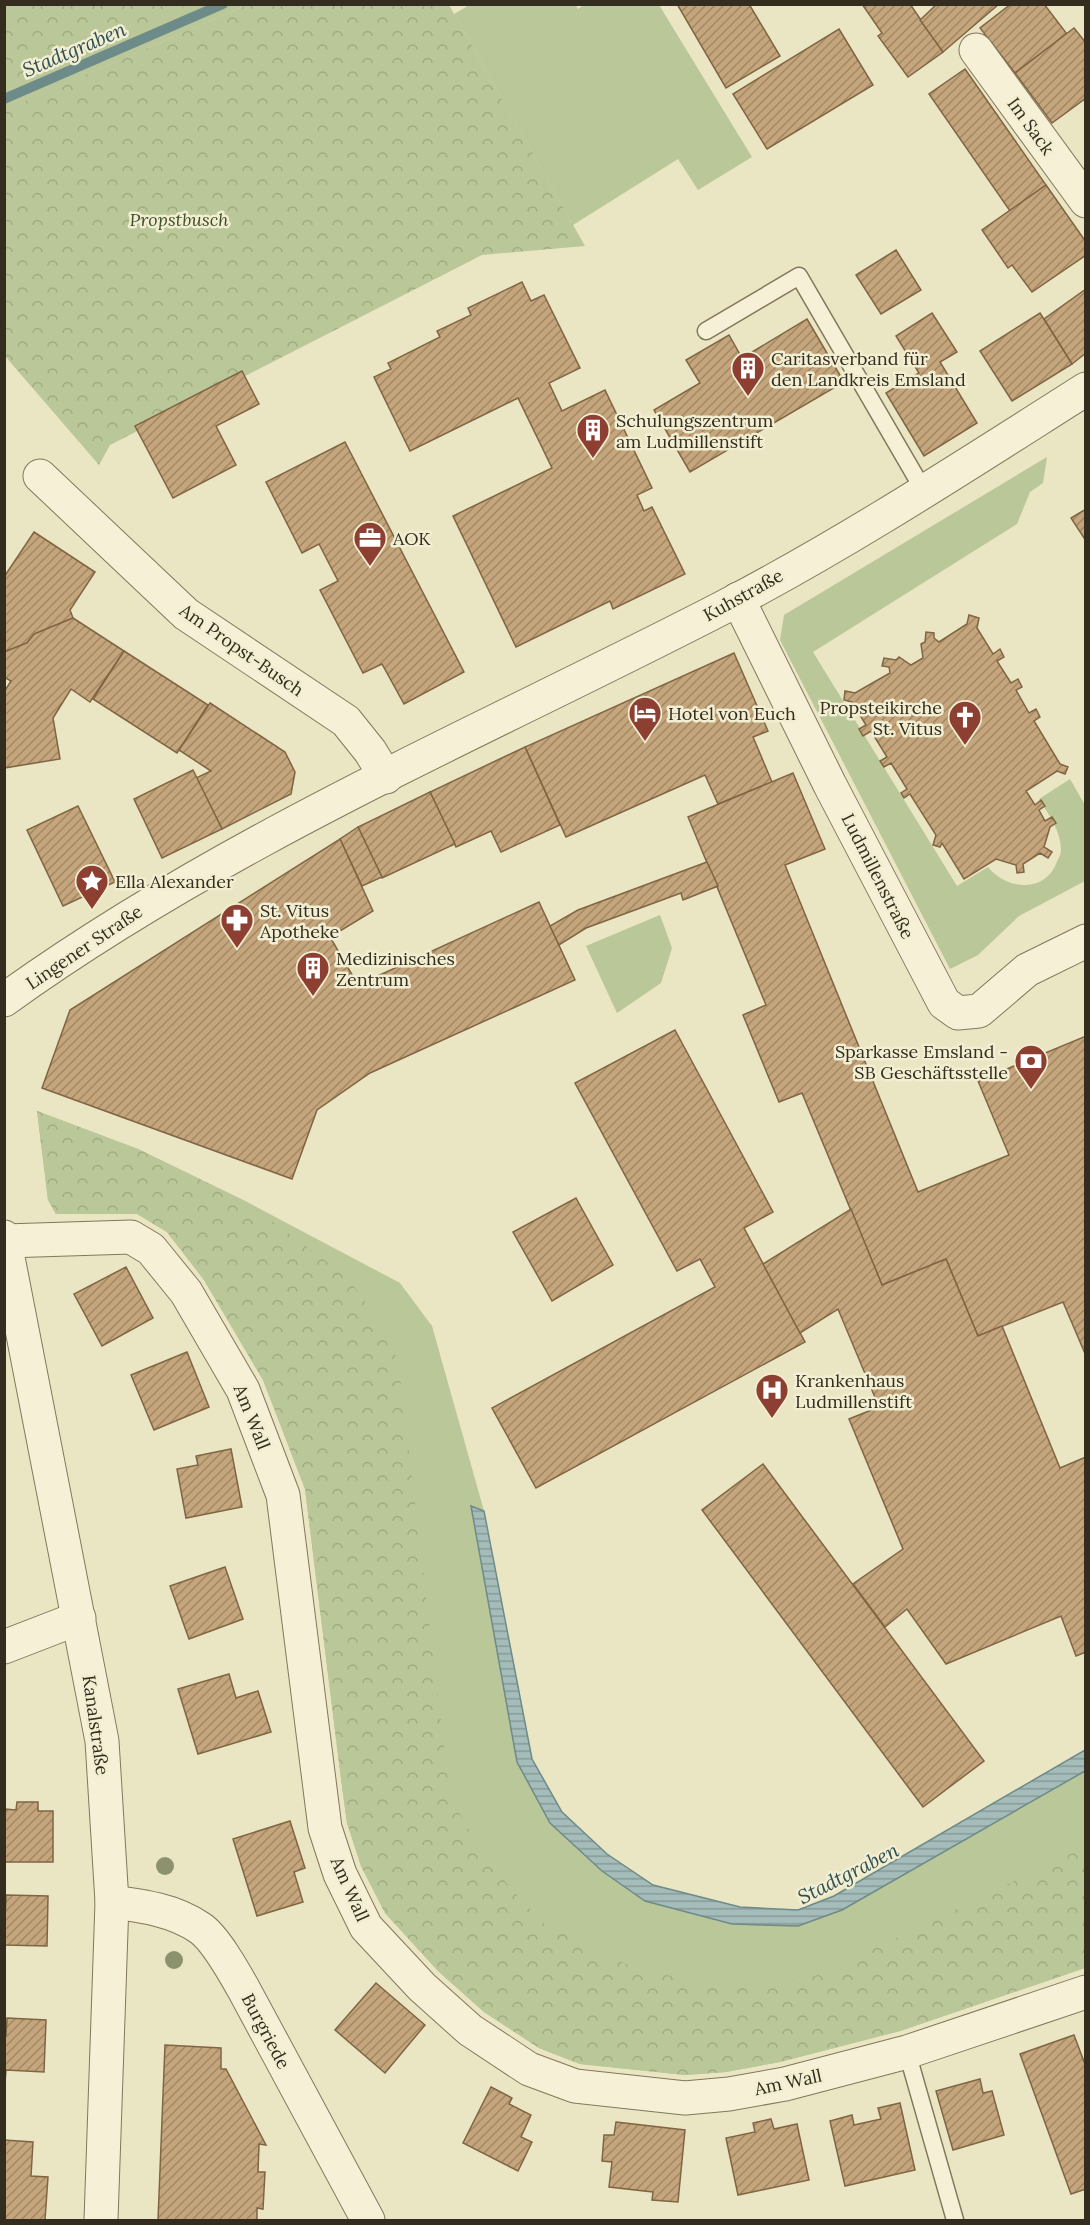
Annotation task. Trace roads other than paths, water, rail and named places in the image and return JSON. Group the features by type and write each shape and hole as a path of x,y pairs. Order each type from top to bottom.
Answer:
{"street":[{"name":"Im Sack","path":"976,50 1086,201"},
{"name":"Kuhstraße","path":"386,777 738,599 924,491 1086,389"},
{"name":"Am Propst-Busch","path":"40,476 186,614 346,722 370,751 386,777"},
{"name":"Ludmillenstraße","path":"738,599 830,785 944,1003 958,1013 979,1011 1027,970 1086,941"},
{"name":"Lingener Straße","path":"4,1000 54,964 134,913 236,854 386,777"},
{"name":"Am Wall","path":"5,1239 131,1237 152,1249 186,1292 243,1390 283,1495 325,1828 340,1874 366,1927 422,1987 470,2030 529,2069 575,2085 685,2098 729,2094 785,2084 907,2052 1086,1992"},
{"name":"Kanalstraße","path":"5,1239 102,1741 112,1902 101,2220"},
{"path":"4,1647 79,1618"},
{"name":"Burgriede","path":"112,1902 164,1910 202,1929 227,1961 243,1988 368,2220"}],"lane":[{"path":"706,331 799,276 924,491"},
{"path":"907,2052 955,2220"}],"water":[{"path":"471,1506 484,1511 532,1759 562,1812 607,1854 653,1885 740,1907 798,1910 834,1896 1085,1750 1085,1771 842,1910 798,1926 732,1924 645,1901 602,1871 550,1823 517,1762"}],"waterway":[{"name":"Stadtgraben","path":"4,99 223,4"}],"place":[{"name":"Caritasverband für den Landkreis Emsland","path":"748,397"},
{"name":"Schulungszentrum am Ludmillenstift","path":"593,459"},
{"name":"AOK","path":"370,567"},
{"name":"Hotel von Euch","path":"645,742"},
{"name":"Propsteikirche St. Vitus","path":"965,746"},
{"name":"Ella Alexander","path":"92,910"},
{"name":"St. Vitus Apotheke","path":"237,949"},
{"name":"Medizinisches Zentrum","path":"313,997"},
{"name":"Sparkasse Emsland - SB Geschäftsstelle","path":"1031,1090"},
{"name":"Krankenhaus Ludmillenstift","path":"772,1419"}],"park label":[{"name":"Propstbusch","path":"179,219"}]}
